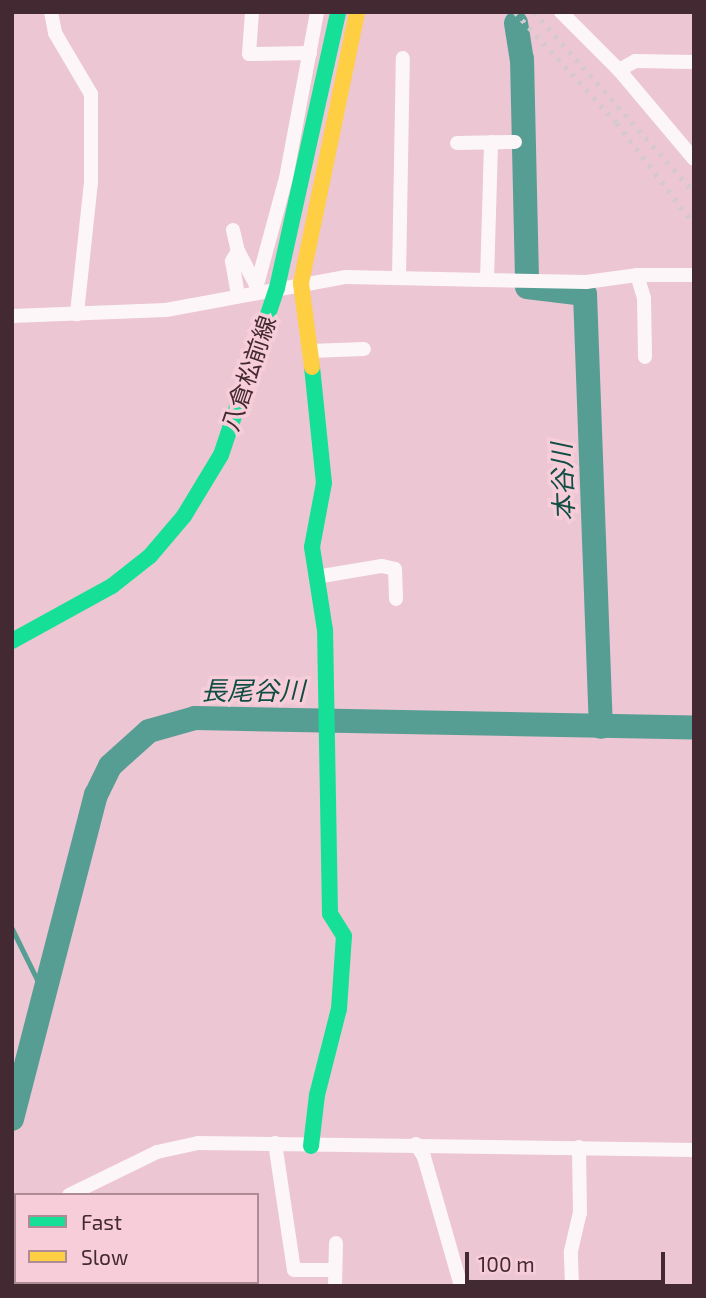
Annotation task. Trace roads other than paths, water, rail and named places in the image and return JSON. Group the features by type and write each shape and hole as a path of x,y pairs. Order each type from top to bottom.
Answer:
{"street":[{"path":"51,12 55,33 91,94 91,182 77,314"},
{"path":"252,12 248,54 310,53"},
{"path":"256,289 286,178 317,12"},
{"path":"312,1146 317,1095 339,1009 344,936 330,914 329,719 325,630 312,530 322,500 323,454 301,283 357,12"},
{"path":"561,12 619,70 694,159"},
{"name":"八倉松前線","path":"12,641 112,586 150,556 184,516 220,455 277,288 337,13"},
{"path":"399,277 403,58"},
{"path":"619,70 635,61 694,62"},
{"path":"487,280 491,142"},
{"path":"457,143 515,142"},
{"path":"233,230 238,251 256,289"},
{"path":"238,251 232,261 238,296"},
{"path":"12,316 166,310 238,296 256,289 301,283 399,277 586,282 637,275 694,275"},
{"path":"637,275 644,298 645,357"},
{"path":"310,351 364,349"},
{"path":"316,577 383,566 395,569 396,599"},
{"path":"275,1143 294,1270 335,1270"},
{"path":"73,1193 177,1146 275,1143 312,1146 416,1144 694,1150"},
{"path":"416,1144 424,1157 461,1286"},
{"path":"572,1286 571,1251 580,1213 579,1147"},
{"path":"335,1286 336,1242"}],"waterway":[{"name":"本谷川","path":"516,23 522,59 527,276"},
{"name":"本谷川","path":"527,287 585,294 601,727"},
{"name":"長尾谷川","path":"12,1119 96,795 110,766 149,731 195,718 694,728"},
{"path":"12,928 44,993"}],"railway":[{"path":"515,12 617,123 694,224"},
{"path":"534,12 694,192"}]}
